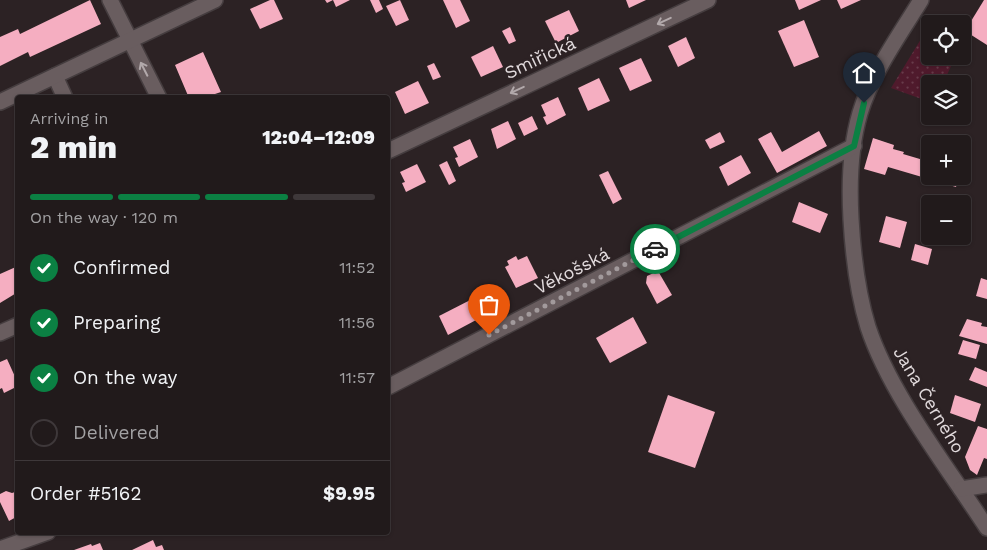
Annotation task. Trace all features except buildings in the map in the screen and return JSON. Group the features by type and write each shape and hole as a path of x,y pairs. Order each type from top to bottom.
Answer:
{"street":[{"path":"110,0 157,95"},
{"path":"0,102 215,0"},
{"name":"Smiřická","path":"390,150 708,0"},
{"name":"Jana Černého","path":"921,0 876,76 860,113 854,146 850,195 852,243 857,285 868,328 884,366 903,400 987,528"},
{"path":"55,76 64,95"},
{"name":"Věkošská","path":"390,386 854,146"},
{"path":"0,333 15,326"},
{"path":"961,489 987,485"},
{"path":"0,549 40,535"}],"shaded area":[{"path":"921,39 921,65 951,65 947,75 921,75 921,99 891,88"}],"way so far":[{"path":"489,335 655,249"}],"route":[{"path":"655,249 854,146 860,113 864,103"}]}
